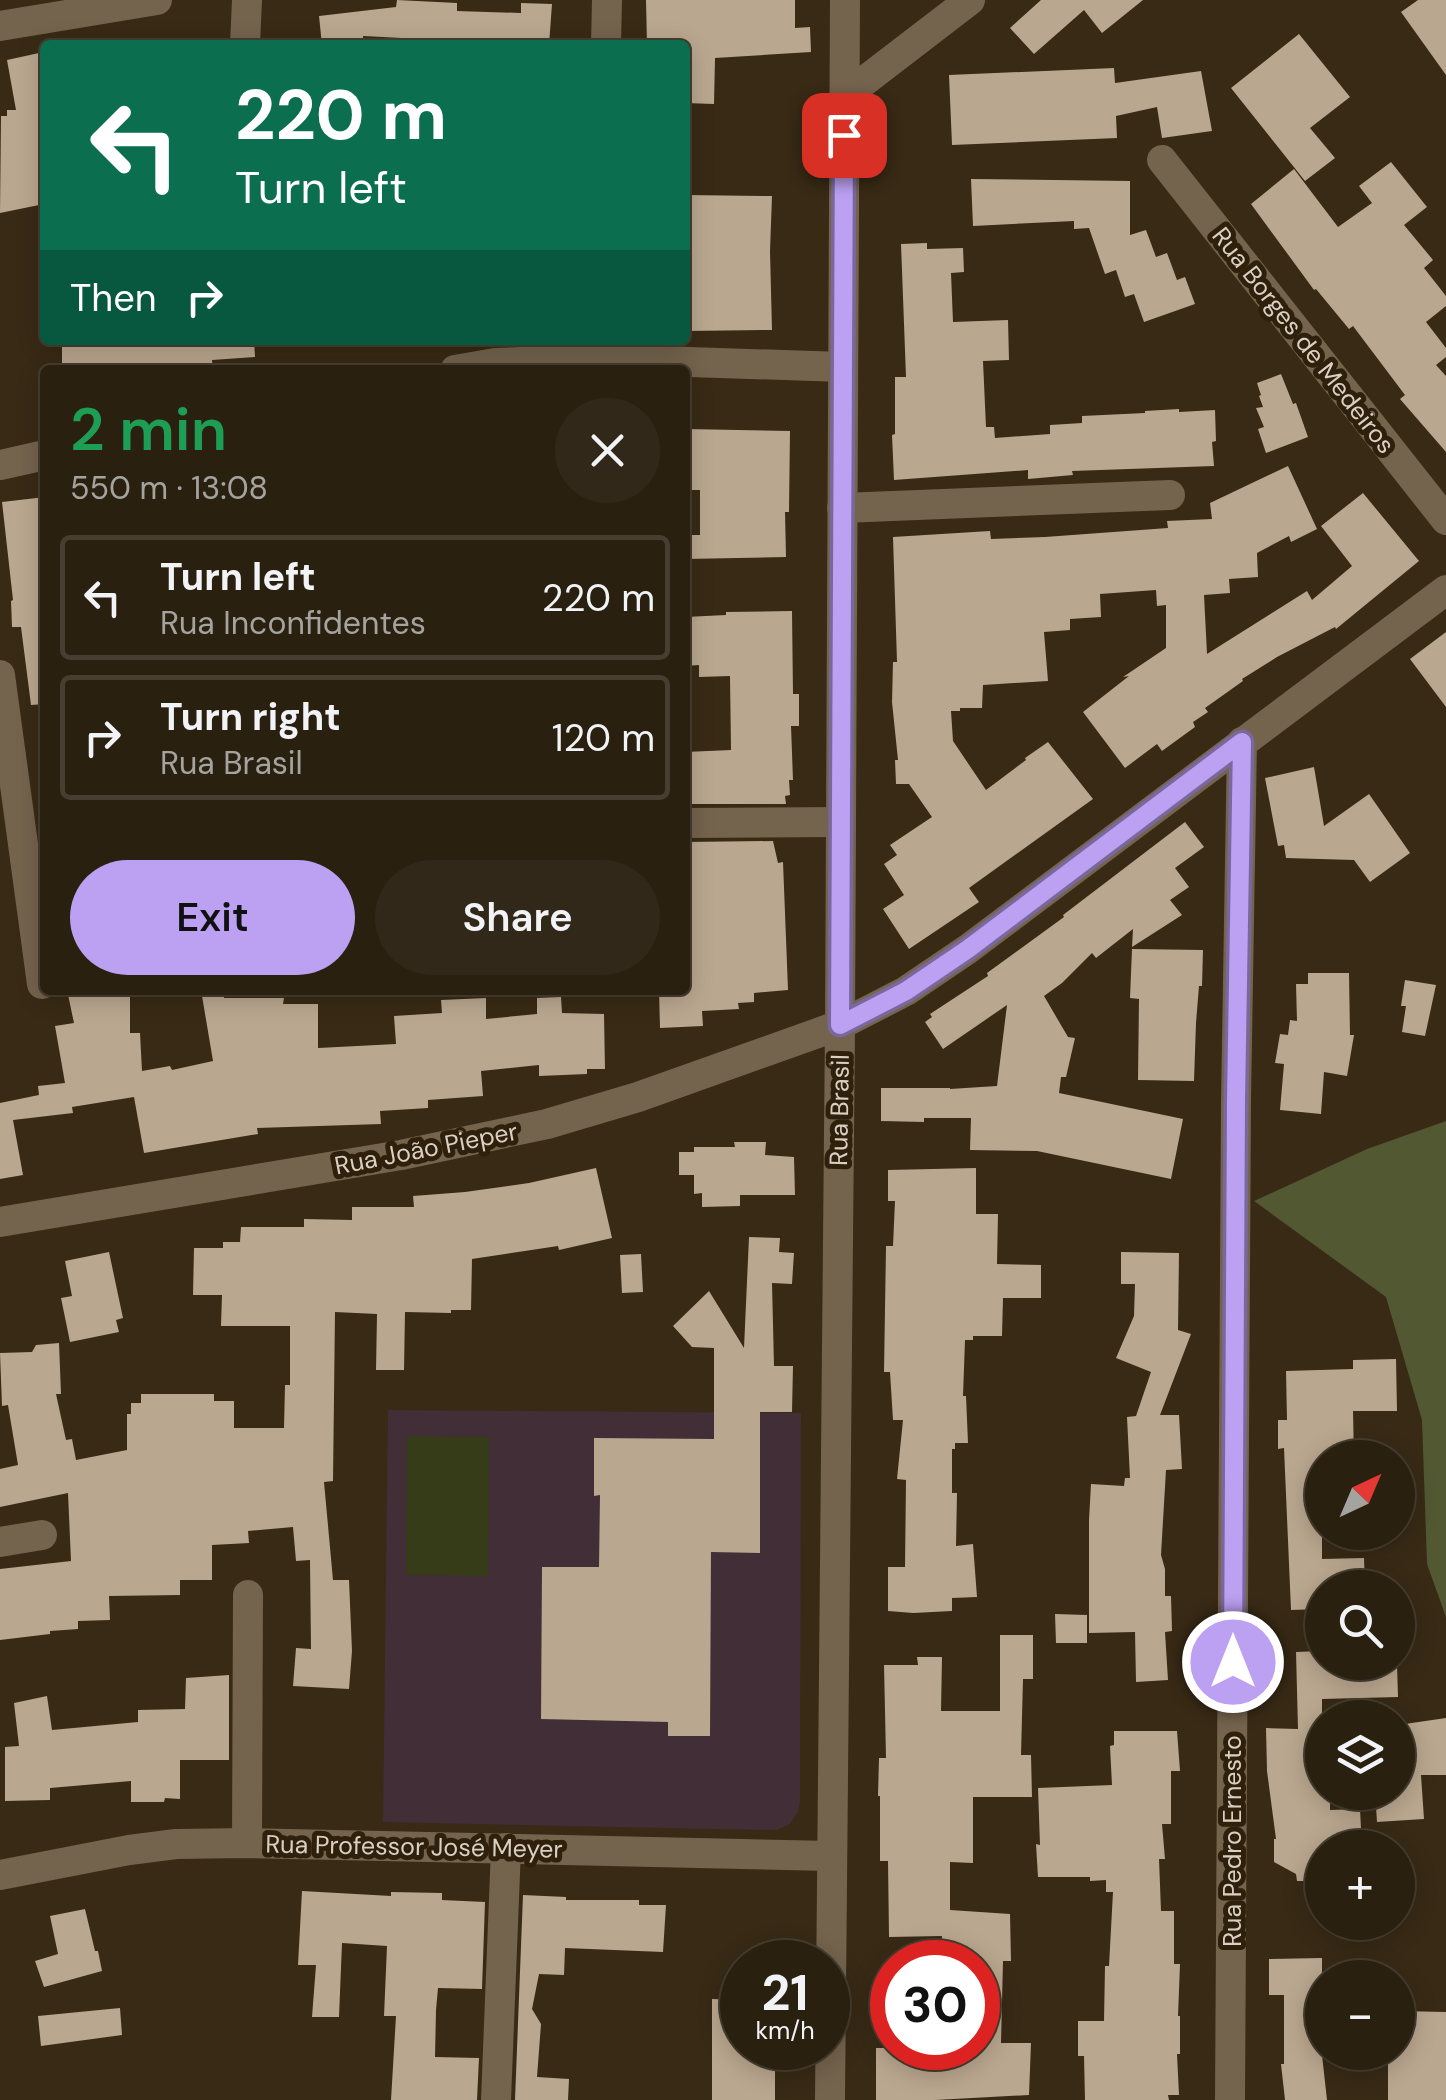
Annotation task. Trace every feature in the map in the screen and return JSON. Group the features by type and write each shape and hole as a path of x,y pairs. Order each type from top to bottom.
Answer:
{"street":[{"path":"0,26 158,0"},
{"path":"246,0 246,40"},
{"path":"606,40 607,0"},
{"name":"Rua Brasil","path":"830,2100 845,0"},
{"path":"844,96 970,0"},
{"name":"Rua Borges de Medeiros","path":"1162,160 1446,520"},
{"path":"484,365 600,350 843,367"},
{"path":"0,465 40,457"},
{"path":"842,508 1170,495"},
{"name":"Rua João Pieper","path":"0,1222 401,1155 530,1128 638,1097 840,1025 906,991 968,949 1446,590"},
{"path":"0,675 40,969"},
{"name":"Rua Pedro Ernesto","path":"1230,2100 1242,742"},
{"path":"690,823 841,822"},
{"path":"0,1542 42,1535"},
{"path":"248,1595 248,1843"},
{"name":"Rua Professor José Meyer","path":"0,1875 176,1844 831,1856"},
{"path":"496,2100 506,1848"}],"shaded area":[{"path":"388,1410 801,1413 800,1802 790,1824 777,1830 762,1830 383,1822"}],"green space":[{"path":"1446,1121 1446,1617 1427,1564 1422,1420 1386,1297 1254,1201 1367,1149"},
{"path":"407,1436 489,1437 488,1576 406,1575"}],"building":[{"path":"397,0 457,3 457,11 521,13 521,3 552,4 549,40 363,36 363,40 321,40 319,16 396,7"},
{"path":"646,0 795,0 795,28 810,27 811,52 715,58 714,104 690,103 690,40 647,40"},
{"path":"1041,0 1143,0 1102,33 1084,10 1034,54 1010,28"},
{"path":"1418,0 1446,0 1446,75 1401,12"},
{"path":"1299,34 1350,97 1310,128 1335,158 1305,181 1231,88"},
{"path":"39,53 40,205 0,213 1,116 7,116 7,110 16,110 7,60"},
{"path":"1114,68 1115,83 1201,71 1212,131 1162,138 1157,107 1116,116 1117,138 952,145 949,75"},
{"path":"1391,162 1427,207 1404,225 1433,260 1424,268 1446,296 1446,306 1426,322 1446,348 1446,357 1436,365 1446,376 1446,452 1400,399 1405,395 1353,326 1349,329 1314,290 1251,204 1294,169 1338,227 1372,203 1359,186"},
{"path":"971,179 1130,181 1130,235 1146,230 1156,257 1167,253 1177,280 1185,277 1195,304 1144,322 1134,294 1125,297 1116,270 1105,274 1089,228 1074,229 1074,221 973,226"},
{"path":"690,195 772,196 772,330 690,331"},
{"path":"927,243 927,249 963,248 964,272 951,273 953,322 1008,320 1009,360 983,361 986,427 994,427 995,438 1050,434 1050,425 1082,423 1082,416 1215,410 1214,466 1072,471 1073,475 1028,479 1028,470 894,480 895,377 906,377 901,244"},
{"path":"254,345 255,357 212,360 212,365 62,365 62,347"},
{"path":"1281,374 1308,437 1266,453 1258,429 1264,427 1256,408 1263,407 1257,383"},
{"path":"690,429 790,431 786,557 690,559 690,535 700,535 700,490 690,490"},
{"path":"1288,466 1317,529 1291,542 1289,536 1257,553 1258,577 1229,579 1230,593 1204,595 1207,654 1307,591 1312,600 1352,566 1321,526 1363,493 1419,561 1336,629 1242,679 1205,708 1208,712 1193,722 1195,727 1162,751 1157,744 1125,768 1083,712 1129,676 1123,677 1166,648 1166,605 1157,606 1156,590 1100,594 1101,617 1070,619 1070,630 1044,632 1048,681 983,685 982,708 951,711 953,741 986,790 1048,742 1093,799 969,888 979,902 909,949 883,909 904,895 884,864 897,855 890,845 932,817 909,784 896,784 898,760 892,702 893,662 897,662 893,537 990,531 991,539 1168,528 1167,521 1212,519 1210,503"},
{"path":"40,498 40,704 31,705 21,627 12,627 13,600 2,502"},
{"path":"792,611 793,694 799,694 799,726 791,726 793,780 789,780 786,804 690,804 690,752 731,750 730,676 699,677 699,665 690,666 690,617"},
{"path":"1446,632 1446,707 1410,659"},
{"path":"1314,767 1324,826 1369,794 1410,853 1370,882 1354,860 1286,858 1284,845 1278,846 1265,778"},
{"path":"1185,822 1204,847 1175,868 1189,887 1170,900 1182,915 1132,947 1133,929 1096,958 1092,953 1044,996 1068,1037 1075,1038 1059,1093 1183,1119 1171,1179 1037,1151 970,1150 971,1118 881,1121 881,1088 997,1086 1007,1005 943,1049 925,1022 932,1017 930,1014 988,976"},
{"path":"773,841 778,863 783,862 788,990 754,993 754,1002 738,1003 739,1009 702,1011 703,1026 660,1028 659,995 690,995 690,842"},
{"path":"1132,949 1203,950 1194,1081 1138,1080 1139,999 1130,998"},
{"path":"1308,973 1349,973 1350,1035 1354,1035 1347,1076 1324,1072 1321,1114 1280,1110 1284,1064 1275,1063 1280,1034 1288,1035 1290,1020 1297,1021 1296,984 1308,984"},
{"path":"1405,980 1436,985 1425,1036 1402,1032"},
{"path":"68,995 130,995 130,1033 140,1033 142,1071 170,1066 172,1070 213,1061 202,995 284,998 283,1004 318,1004 318,1048 396,1044 394,1016 442,1013 441,1000 486,998 486,1019 537,1014 537,998 561,997 562,1013 604,1014 605,1069 587,1069 587,1074 539,1076 539,1065 481,1071 483,1096 428,1100 428,1108 380,1111 381,1124 257,1128 258,1134 144,1153 134,1097 72,1107 73,1113 13,1120 23,1175 0,1179 0,1103 39,1095 38,1086 65,1083 55,1026 74,1023"},
{"path":"734,1142 766,1142 765,1155 794,1157 795,1195 740,1195 740,1206 702,1207 702,1193 694,1194 694,1175 679,1175 679,1152 694,1152 694,1147 735,1147"},
{"path":"596,1168 612,1238 559,1250 558,1246 472,1259 471,1310 405,1312 404,1370 376,1370 377,1314 335,1312 333,1481 324,1482 333,1580 349,1580 349,1689 293,1686 296,1648 311,1649 310,1560 296,1561 293,1527 248,1531 249,1543 212,1545 212,1580 180,1580 180,1595 109,1596 110,1620 78,1621 78,1629 0,1640 0,1569 71,1561 68,1493 0,1507 0,1469 18,1465 8,1405 2,1406 0,1353 32,1352 36,1345 59,1343 61,1394 56,1394 66,1440 72,1439 76,1460 127,1450 127,1414 131,1414 131,1403 141,1403 141,1394 214,1394 214,1401 234,1401 234,1428 284,1428 285,1385 290,1385 290,1326 221,1326 222,1295 193,1295 194,1248 223,1248 223,1242 240,1242 241,1227 304,1227 304,1219 352,1220 352,1207 414,1207 413,1196 529,1183"},
{"path":"976,1168 976,1214 998,1214 997,1264 1041,1265 1041,1298 1003,1298 1002,1336 973,1336 973,1340 965,1340 963,1396 968,1443 955,1443 952,1449 952,1493 957,1493 956,1546 973,1544 977,1597 952,1598 952,1611 888,1611 888,1567 905,1567 906,1480 897,1479 903,1420 893,1420 890,1372 884,1372 886,1246 893,1246 895,1201 888,1201 888,1170"},
{"path":"749,1237 780,1238 779,1252 794,1253 792,1284 772,1283 774,1366 793,1366 792,1412 760,1412 760,1553 711,1552 710,1736 668,1736 668,1722 541,1719 542,1567 599,1567 600,1495 594,1496 594,1438 714,1439 714,1348 692,1347 673,1326 709,1291 744,1348"},
{"path":"109,1252 123,1318 116,1320 119,1332 70,1342 61,1298 72,1296 65,1261"},
{"path":"1121,1252 1179,1253 1178,1330 1191,1334 1160,1415 1179,1415 1182,1469 1166,1470 1161,1555 1165,1596 1171,1596 1172,1631 1165,1632 1168,1680 1136,1682 1135,1632 1089,1633 1091,1484 1124,1486 1125,1478 1130,1478 1127,1417 1136,1416 1151,1372 1116,1358 1134,1316 1135,1284 1121,1284"},
{"path":"641,1254 643,1292 622,1293 620,1255"},
{"path":"1396,1359 1397,1411 1353,1411 1354,1440 1305,1440 1305,1550 1322,1550 1322,1559 1364,1558 1364,1570 1305,1570 1305,1610 1291,1610 1284,1448 1278,1449 1278,1420 1287,1420 1286,1371 1353,1369 1353,1360"},
{"path":"1055,1614 1087,1615 1087,1643 1056,1643"},
{"path":"1000,1635 1033,1635 1033,1679 1023,1679 1021,1755 1031,1755 1032,1797 973,1797 973,1863 950,1862 950,1910 1010,1914 1011,1961 1003,1961 1001,2043 1031,2043 1029,2095 876,2100 876,2070 1000,2070 1000,1940 889,1937 888,1861 880,1861 878,1796 879,1758 886,1758 884,1665 918,1665 917,1657 942,1657 941,1711 1000,1711"},
{"path":"1296,1652 1305,1652 1305,1680 1397,1680 1398,1697 1305,1700 1305,1810 1360,1810 1361,1830 1305,1830 1305,1881 1297,1881 1296,1874 1274,1862 1276,1839 1267,1771 1266,1728 1298,1729"},
{"path":"229,1675 229,1760 180,1760 180,1799 131,1802 131,1781 50,1788 50,1800 5,1801 5,1747 19,1746 14,1703 47,1696 52,1730 138,1722 138,1710 185,1709 186,1678"},
{"path":"1446,1718 1446,1775 1421,1775 1424,1819 1377,1822 1376,1810 1415,1810 1415,1723"},
{"path":"1114,1731 1177,1731 1180,1771 1171,1771 1171,1824 1162,1824 1165,1859 1159,1859 1161,1911 1174,1911 1174,1964 1180,1964 1179,2095 1168,2095 1169,2100 1085,2100 1084,2056 1078,2056 1078,2021 1104,2021 1113,1892 1106,1892 1106,1880 1038,1877 1038,1788 1112,1785 1110,1746 1114,1745"},
{"path":"302,1891 391,1896 391,1892 442,1893 442,1900 485,1902 482,1989 438,1988 436,2010 435,2057 479,2058 477,2100 391,2100 396,2016 384,2016 387,1946 342,1943 339,2017 312,2017 316,1965 298,1965"},
{"path":"523,1895 566,1900 639,1900 639,1905 666,1905 663,1952 565,1948 564,1975 539,1974 532,2009 541,2024 537,2077 569,2079 568,2100 515,2100"},
{"path":"85,1909 102,1971 44,1987 35,1961 58,1954 50,1916"},
{"path":"1322,1958 1305,1960 1305,2070 1324,2070 1327,2100 1285,2100 1281,2064 1284,1995 1269,1995 1269,1959"},
{"path":"712,1999 720,1999 720,2070 775,2070 775,2100 712,2100"},
{"path":"120,2008 122,2035 41,2046 38,2016"},
{"path":"1415,2011 1446,2012 1446,2100 1388,2100 1388,2070 1415,2070"}],"route":[{"path":"844,135 840,1025 906,991 968,949 1242,742 1233,1662"}]}
